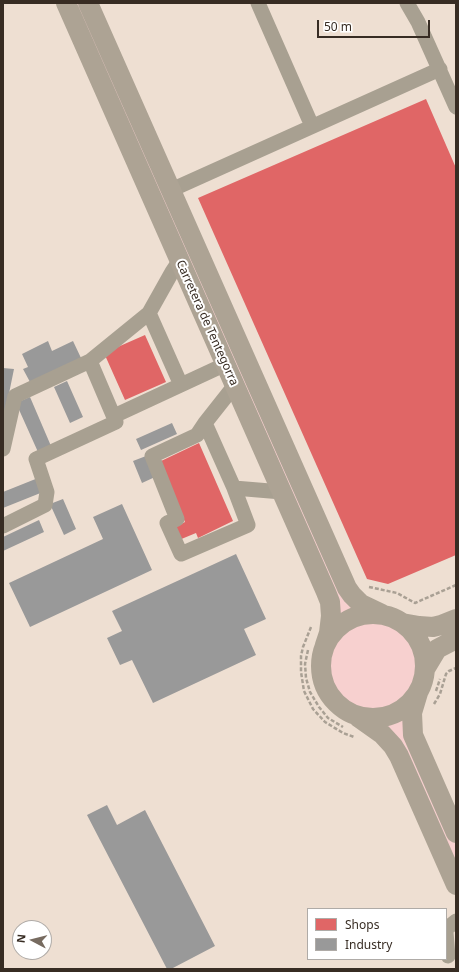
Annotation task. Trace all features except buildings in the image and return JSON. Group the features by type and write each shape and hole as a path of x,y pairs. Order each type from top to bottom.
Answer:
{"main road":[{"name":"Carretera de Tentegorra","path":"66,3 330,602 331,625 329,633 317,645"},
{"name":"Carretera de Tentegorra","path":"88,3 347,588 352,596 361,604 382,614"},
{"path":"456,833 414,735 412,713 425,669 425,659 421,645 413,633 395,618 382,614 362,614 348,620 317,645 322,655 322,678 325,686 330,696 350,722 374,727 393,746 399,756 456,885"},
{"path":"402,623 433,627 456,619"},
{"path":"425,669 432,655 437,649 456,639"},
{"path":"350,722 364,718 375,718 391,715 405,708 418,692"}],"lane":[{"path":"258,3 312,126"},
{"path":"407,3 418,22 440,69 456,108"},
{"path":"171,190 440,69"},
{"path":"3,449 14,396 90,361 149,313 180,260"},
{"path":"149,313 181,385"},
{"path":"3,526 45,505 47,492 36,459 116,422 90,361"},
{"path":"114,416 226,364"},
{"path":"205,423 234,488 248,525 181,554 167,524 177,519 152,456 197,436 205,423 235,385"},
{"path":"234,488 282,492"},
{"path":"447,930 456,922"},
{"path":"447,944 448,956"}],"path":[{"path":"367,586 397,593 415,603 456,585"},
{"path":"312,626 303,647 301,656 300,672 304,691 313,709 325,722 343,733 356,738"},
{"path":"317,645 305,664 306,678 310,692 315,702 328,718 350,722"},
{"path":"432,707 440,694 446,674 456,668"}],"shaded area":[{"path":"67,3 88,3 347,588 391,617 399,620 413,633 421,645 425,659 424,679 413,707 456,833 456,877 399,756 349,713 336,704 325,686 321,671 321,660 331,625"}]}
